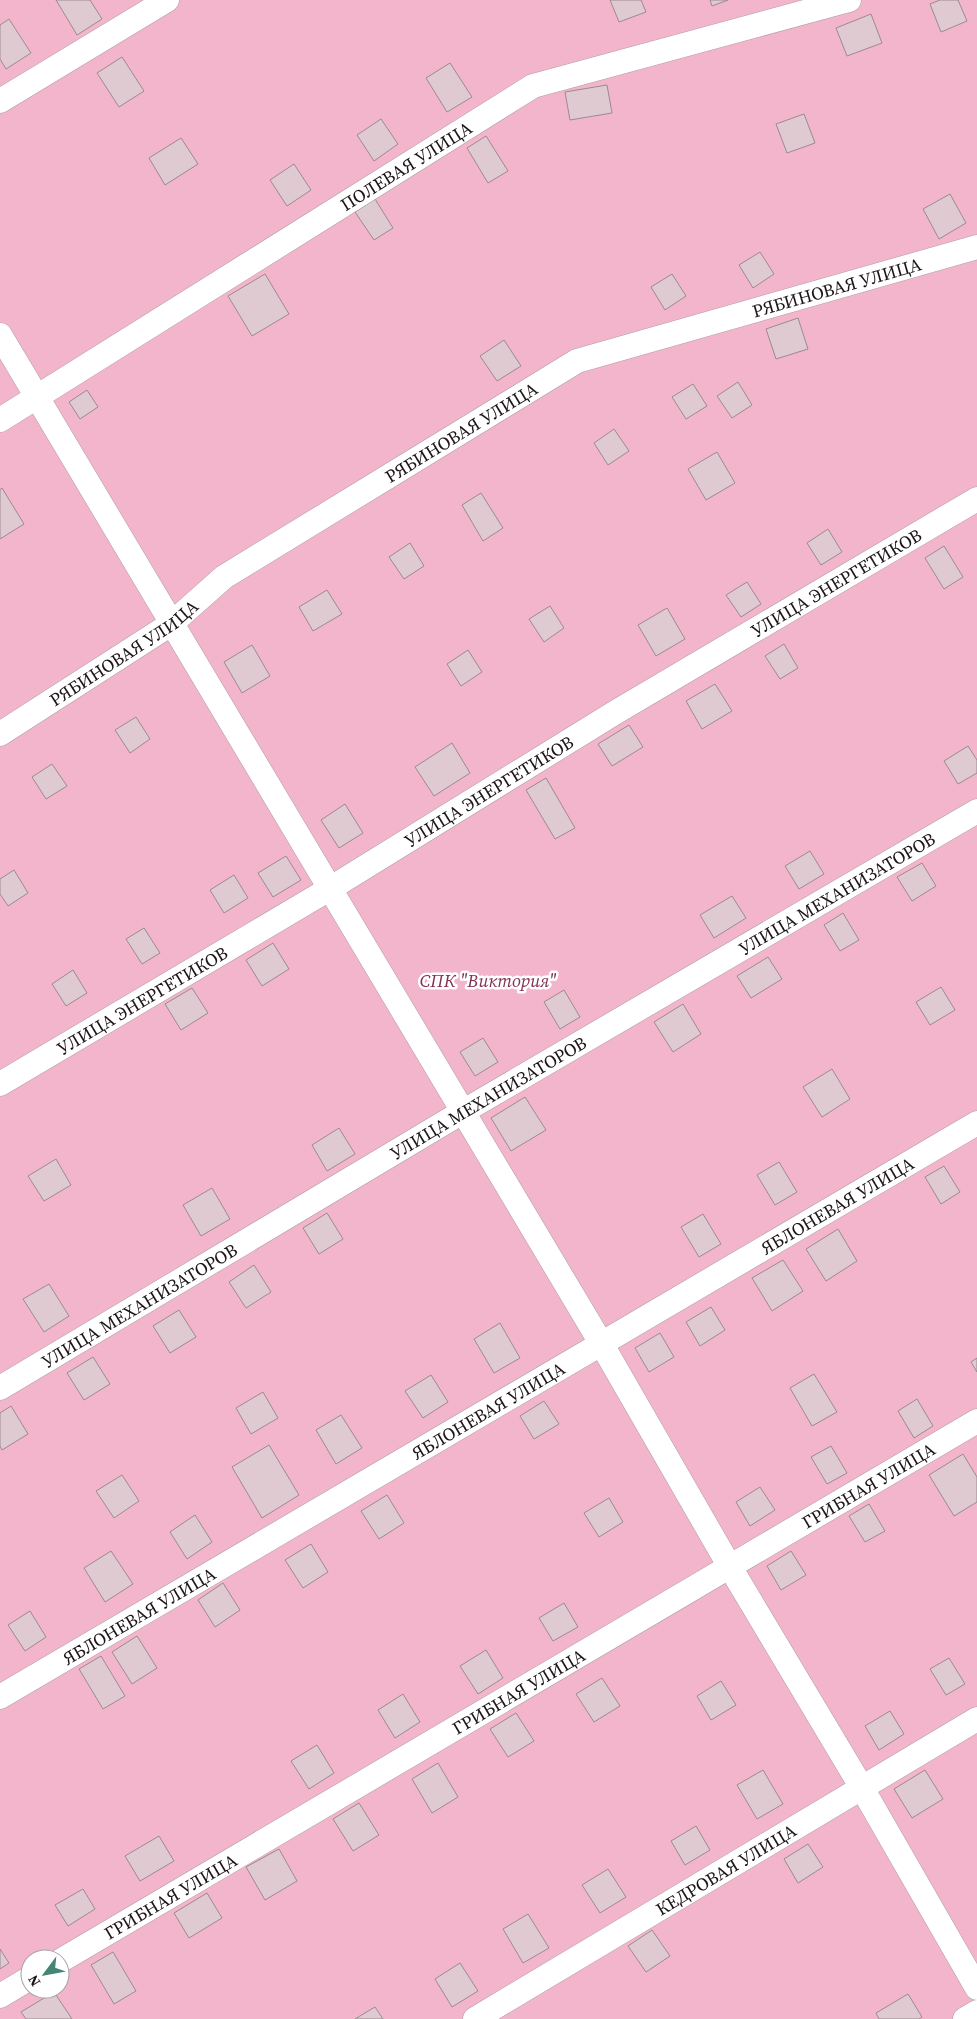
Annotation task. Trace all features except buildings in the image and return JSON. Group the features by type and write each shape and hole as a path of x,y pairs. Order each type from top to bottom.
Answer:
{"street":[{"path":"0,101 167,0"},
{"name":"ПОЛЕВАЯ УЛИЦА","path":"0,420 533,86 849,0"},
{"name":"РЯБИНОВАЯ УЛИЦА","path":"0,734 171,624 224,577 577,361 977,247"},
{"path":"0,335 171,624 332,888 464,1111 730,1567 862,1788 977,1988"},
{"name":"УЛИЦА ЭНЕРГЕТИКОВ","path":"0,1084 332,888 616,712 977,499"},
{"name":"УЛИЦА МЕХАНИЗАТОРОВ","path":"0,1388 464,1111 977,811"},
{"name":"ЯБЛОНЕВАЯ УЛИЦА","path":"0,1696 977,1122"},
{"name":"ГРИБНАЯ УЛИЦА","path":"70,1955 977,1421"},
{"name":"КЕДРОВАЯ УЛИЦА","path":"475,2019 977,1719"},
{"path":"0,1996 20,1984"},
{"path":"965,2019 977,2012"}],"green space":[{"name":"СПК \"Виктория\"","path":"0,0 977,0 977,2019 0,2019"}]}
